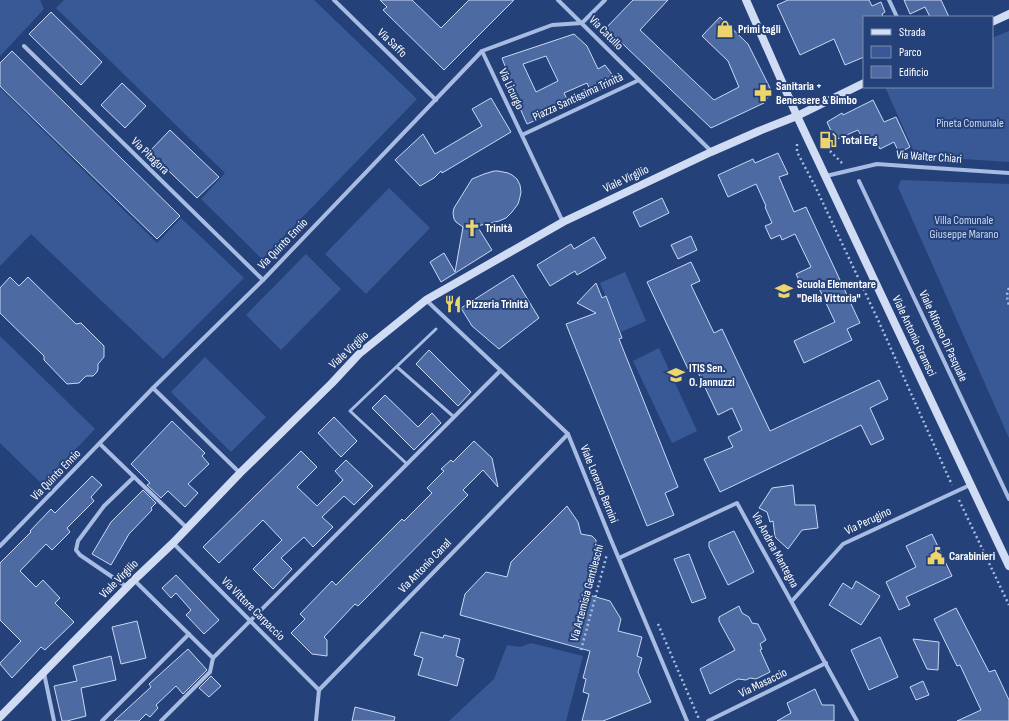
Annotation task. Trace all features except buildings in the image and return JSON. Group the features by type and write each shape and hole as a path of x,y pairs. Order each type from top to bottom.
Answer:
{"street":[{"name":"Via Saffo","path":"334,0 436,100"},
{"name":"Via Catullo","path":"558,0 639,80"},
{"path":"582,23 605,0"},
{"name":"Viale Antonio Gramsci","path":"746,0 797,116 1009,566"},
{"path":"889,0 897,16"},
{"path":"993,22 1009,14"},
{"name":"Via Quinto Ennio","path":"0,546 153,388 263,280 482,51 552,25 582,23"},
{"name":"Via Pitagora","path":"24,46 263,280"},
{"name":"Via Licurgo","path":"482,51 522,135"},
{"name":"Piazza Santissima Trinità","path":"522,135 639,80 711,152"},
{"name":"Viale Virgilio","path":"1,713 173,543 240,473 332,383 359,354 426,300 563,222 711,152 797,116 863,83"},
{"path":"522,135 563,222"},
{"name":"Via Walter Chiari","path":"826,176 877,164 1009,173"},
{"name":"Viale Alfonso Di Pasquale","path":"860,181 1009,499"},
{"name":"Viale Lorenzo Bernini","path":"426,300 568,434 687,721"},
{"path":"161,721 210,672 213,658 500,371"},
{"path":"153,388 240,473"},
{"name":"Via Antonio Canal","path":"319,690 568,434"},
{"path":"100,444 187,528"},
{"path":"128,587 80,555 76,550 78,541 104,506 134,477"},
{"name":"Via Perugino","path":"792,601 843,544 971,484"},
{"name":"Via Andrea Mantegna","path":"619,558 737,502 858,721"},
{"name":"Via Vittore Carpaccio","path":"173,543 319,690"},
{"path":"134,580 213,658"},
{"path":"102,721 189,634"},
{"name":"Via Masaccio","path":"708,721 826,663"},
{"path":"44,672 54,721"},
{"path":"316,721 319,690"}],"lane":[{"path":"407,464 350,411 436,329"},
{"path":"397,367 454,417"}],"path":[{"path":"797,138 797,152 815,186 876,315 955,492 1009,605"},
{"path":"1009,288 1007,292 1009,305"},
{"name":"Via Artemisia Gentileschi","path":"581,650 611,540"}],"green space":[{"path":"0,0 40,0 44,9 0,56"},
{"path":"64,0 314,0 417,99 262,259 201,199 225,173 56,8"},
{"name":"Pineta Comunale","path":"1009,31 1009,162 916,156 885,88 993,88 993,38"},
{"path":"0,88 157,243 181,218 244,278 163,359 31,234 0,266"},
{"name":"Villa Comunale Giuseppe Marano","path":"901,180 1009,184 1009,438 898,187"},
{"path":"389,188 430,228 366,294 325,254"},
{"path":"306,254 341,289 281,350 246,315"},
{"path":"625,272 646,321 621,332 600,283"},
{"path":"0,336 95,429 42,484 0,443"},
{"path":"659,348 697,431 672,443 633,361"},
{"path":"205,357 266,417 231,452 171,392"},
{"path":"531,643 583,656 566,721 449,721 494,679 507,645 520,647"}],"place":[{"name":"Primi tagli","path":"725,29"},
{"name":"Sanitaria + Benessere & Bimbo","path":"763,93"},
{"name":"Total Erg","path":"828,140"},
{"name":"Trinità","path":"472,228"},
{"name":"Scuola Elementare \"Della Vittoria\"","path":"784,291"},
{"name":"Pizzeria Trinità","path":"453,304"},
{"name":"ITIS Sen. O. Jannuzzi","path":"676,375"},
{"name":"Carabinieri","path":"936,556"}]}
